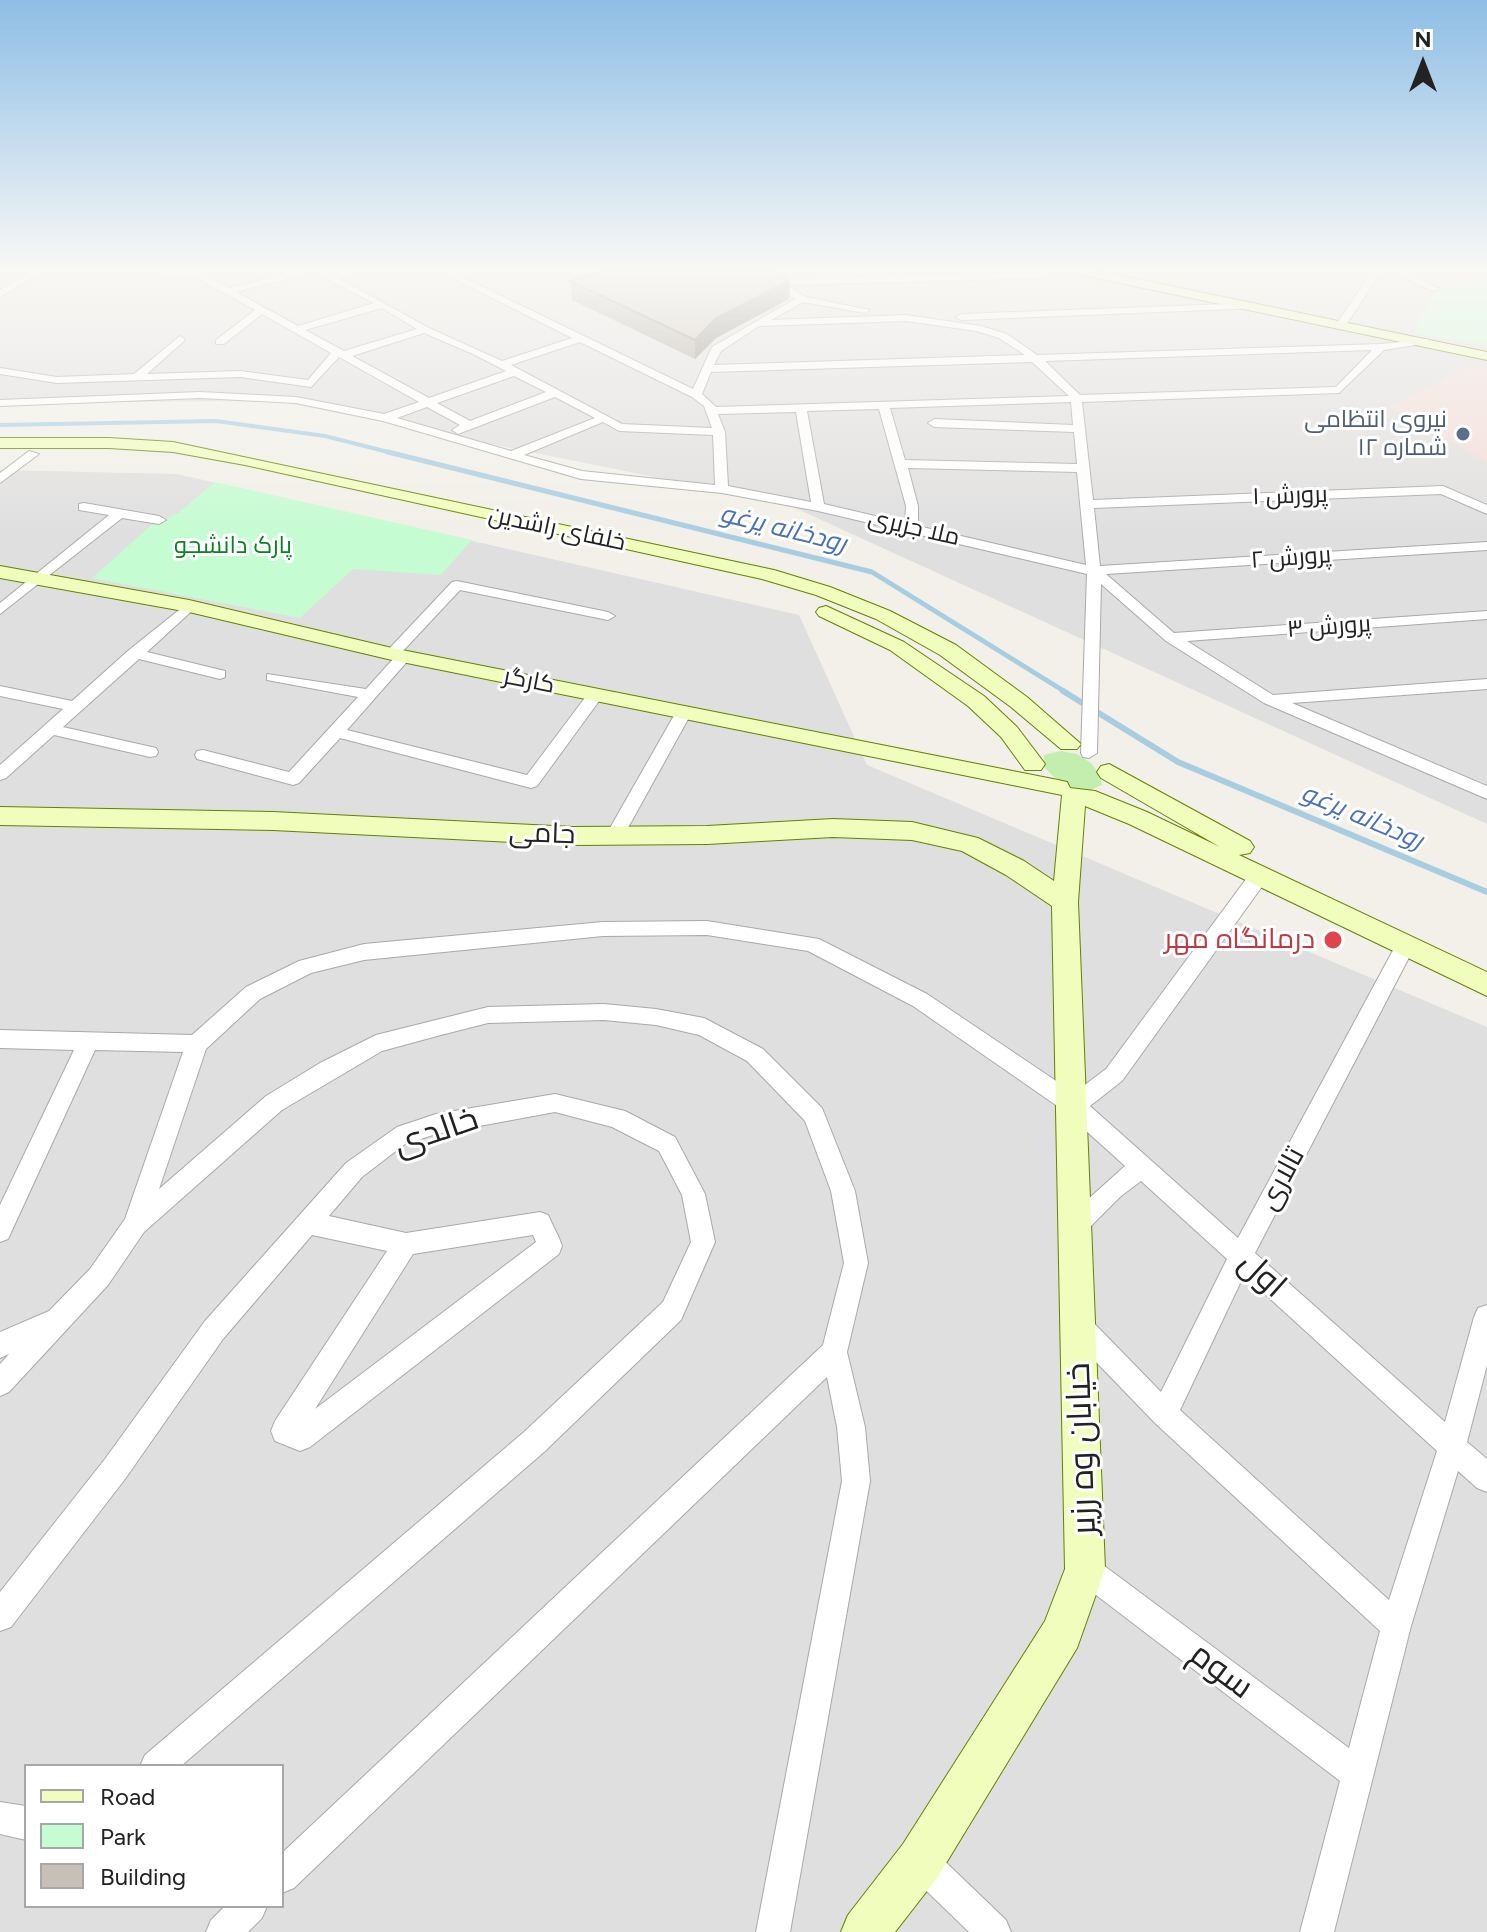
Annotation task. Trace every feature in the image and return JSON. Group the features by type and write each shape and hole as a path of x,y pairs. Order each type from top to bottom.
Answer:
{"main road":[{"name":"خلفای راشدین","path":"0,443 109,443 187,450 767,574 823,591 883,615 948,650 1109,772 1165,806 1289,872 1487,966"},
{"path":"0,454 152,458 211,466 762,588 824,611 897,646 976,701 1009,732 1043,778 1138,818 1487,985"},
{"name":"کارگر","path":"0,572 189,606 398,655 945,764 1073,793"},
{"path":"1033,764 1032,757 1038,746 1053,743 1079,749"},
{"path":"945,764 1033,764"},
{"path":"1073,793 1107,792 1111,786 1109,772"},
{"name":"خیابان وه رزیر","path":"865,1932 920,1861 1062,1633 1085,1569 1065,902 1073,793"},
{"name":"جامی","path":"0,816 273,821 615,835 833,828 912,831 969,844 1015,868 1065,902"}],"street":[{"path":"108,401 157,359"},
{"path":"0,371 57,380 240,374 311,384 336,359"},
{"path":"353,359 470,426"},
{"path":"488,359 619,427 719,432"},
{"path":"501,365 518,359"},
{"path":"624,359 696,395 711,408 719,432 722,489"},
{"path":"696,395 711,359"},
{"path":"707,369 1033,359"},
{"path":"1038,359 1074,395 1088,504 1094,571 1091,715 1079,749"},
{"path":"711,408 1074,395 1339,390 1369,359"},
{"path":"385,418 514,372"},
{"path":"443,437 555,393"},
{"name":"ملا جزیری","path":"0,403 253,395 296,400 385,418 581,475 722,489 911,527 1094,571 1171,638 1270,700 1487,793"},
{"path":"711,408 801,409 1074,395"},
{"path":"884,406 912,506 911,527"},
{"path":"801,409 818,507"},
{"path":"512,455 604,418"},
{"path":"934,423 1080,429"},
{"path":"0,479 33,454"},
{"path":"900,464 1084,468"},
{"name":"پرورش ۱","path":"1088,504 1443,490 1487,510"},
{"path":"84,507 159,520"},
{"path":"0,610 120,513"},
{"name":"پرورش ۲","path":"1094,571 1487,546"},
{"path":"203,755 293,779 372,695 398,655 457,585 608,616"},
{"path":"0,774 189,606"},
{"name":"پرورش ۳","path":"1171,638 1487,615"},
{"path":"134,653 220,674"},
{"path":"273,677 372,695"},
{"path":"1270,700 1487,684"},
{"path":"0,691 76,707"},
{"path":"336,732 531,782 596,694"},
{"path":"615,835 684,712"},
{"path":"51,729 150,752"},
{"path":"1073,1104 1114,1075 1259,876"},
{"name":"اول","path":"197,1044 253,993 306,967 364,952 603,929 707,928 812,944 920,1000 1073,1104 1487,1478"},
{"name":"تالاری","path":"1164,1414 1241,1256 1405,946"},
{"path":"0,1383 99,1277 135,1225 274,1103 376,1044 488,1015 604,1012 656,1017 704,1027 755,1055 814,1115 843,1191 856,1263 834,1352 851,1427 856,1481 773,1932"},
{"path":"0,1039 197,1044 135,1225"},
{"path":"0,1231 89,1041"},
{"name":"خالدی","path":"0,1616 115,1469 214,1330 354,1170 397,1137 436,1124 555,1103 617,1118 667,1144 693,1194 703,1242 672,1311 534,1442 158,1764"},
{"path":"1075,1226 1113,1188 1141,1167"},
{"path":"308,1223 406,1244 540,1223 550,1246 300,1437 285,1431 406,1244"},
{"path":"1317,1932 1396,1626 1452,1447 1487,1317"},
{"path":"0,1345 58,1320"},
{"path":"1078,1325 1164,1414 1396,1626"},
{"path":"284,1874 834,1352"},
{"name":"سوم","path":"1085,1569 1356,1773"},
{"path":"0,1818 24,1823"},
{"path":"920,1861 994,1932"},
{"path":"223,1932 248,1908"}],"shaded area":[{"path":"0,359 1487,359 1487,824 784,503 277,401 0,403"},
{"name":"نیروی انتظامی شماره ۱۲","path":"1471,365 1487,368 1487,462 1389,407"},
{"path":"0,470 177,474 799,615 867,765 1487,1027 1487,1932 0,1932"}],"green space":[{"name":"پارک دانشجو","path":"215,482 472,540 441,575 353,569 300,618 92,578 150,526 178,513"},
{"path":"1061,751 1077,754 1091,763 1100,775 1102,785 1090,790 1071,787 1054,777 1044,767 1044,755"}],"waterway":[{"name":"رودخانه یرغو","path":"0,425 216,421 325,436 393,453"},
{"name":"رودخانه یرغو","path":"388,452 393,453"},
{"name":"رودخانه یرغو","path":"393,453 872,572 1067,693"},
{"name":"رودخانه یرغو","path":"1063,691 1178,762 1487,892"}],"place":[{"name":"نیروی انتظامی شماره ۱۲","path":"1463,434"},
{"name":"درمانگاه مهر","path":"1333,940"}]}
